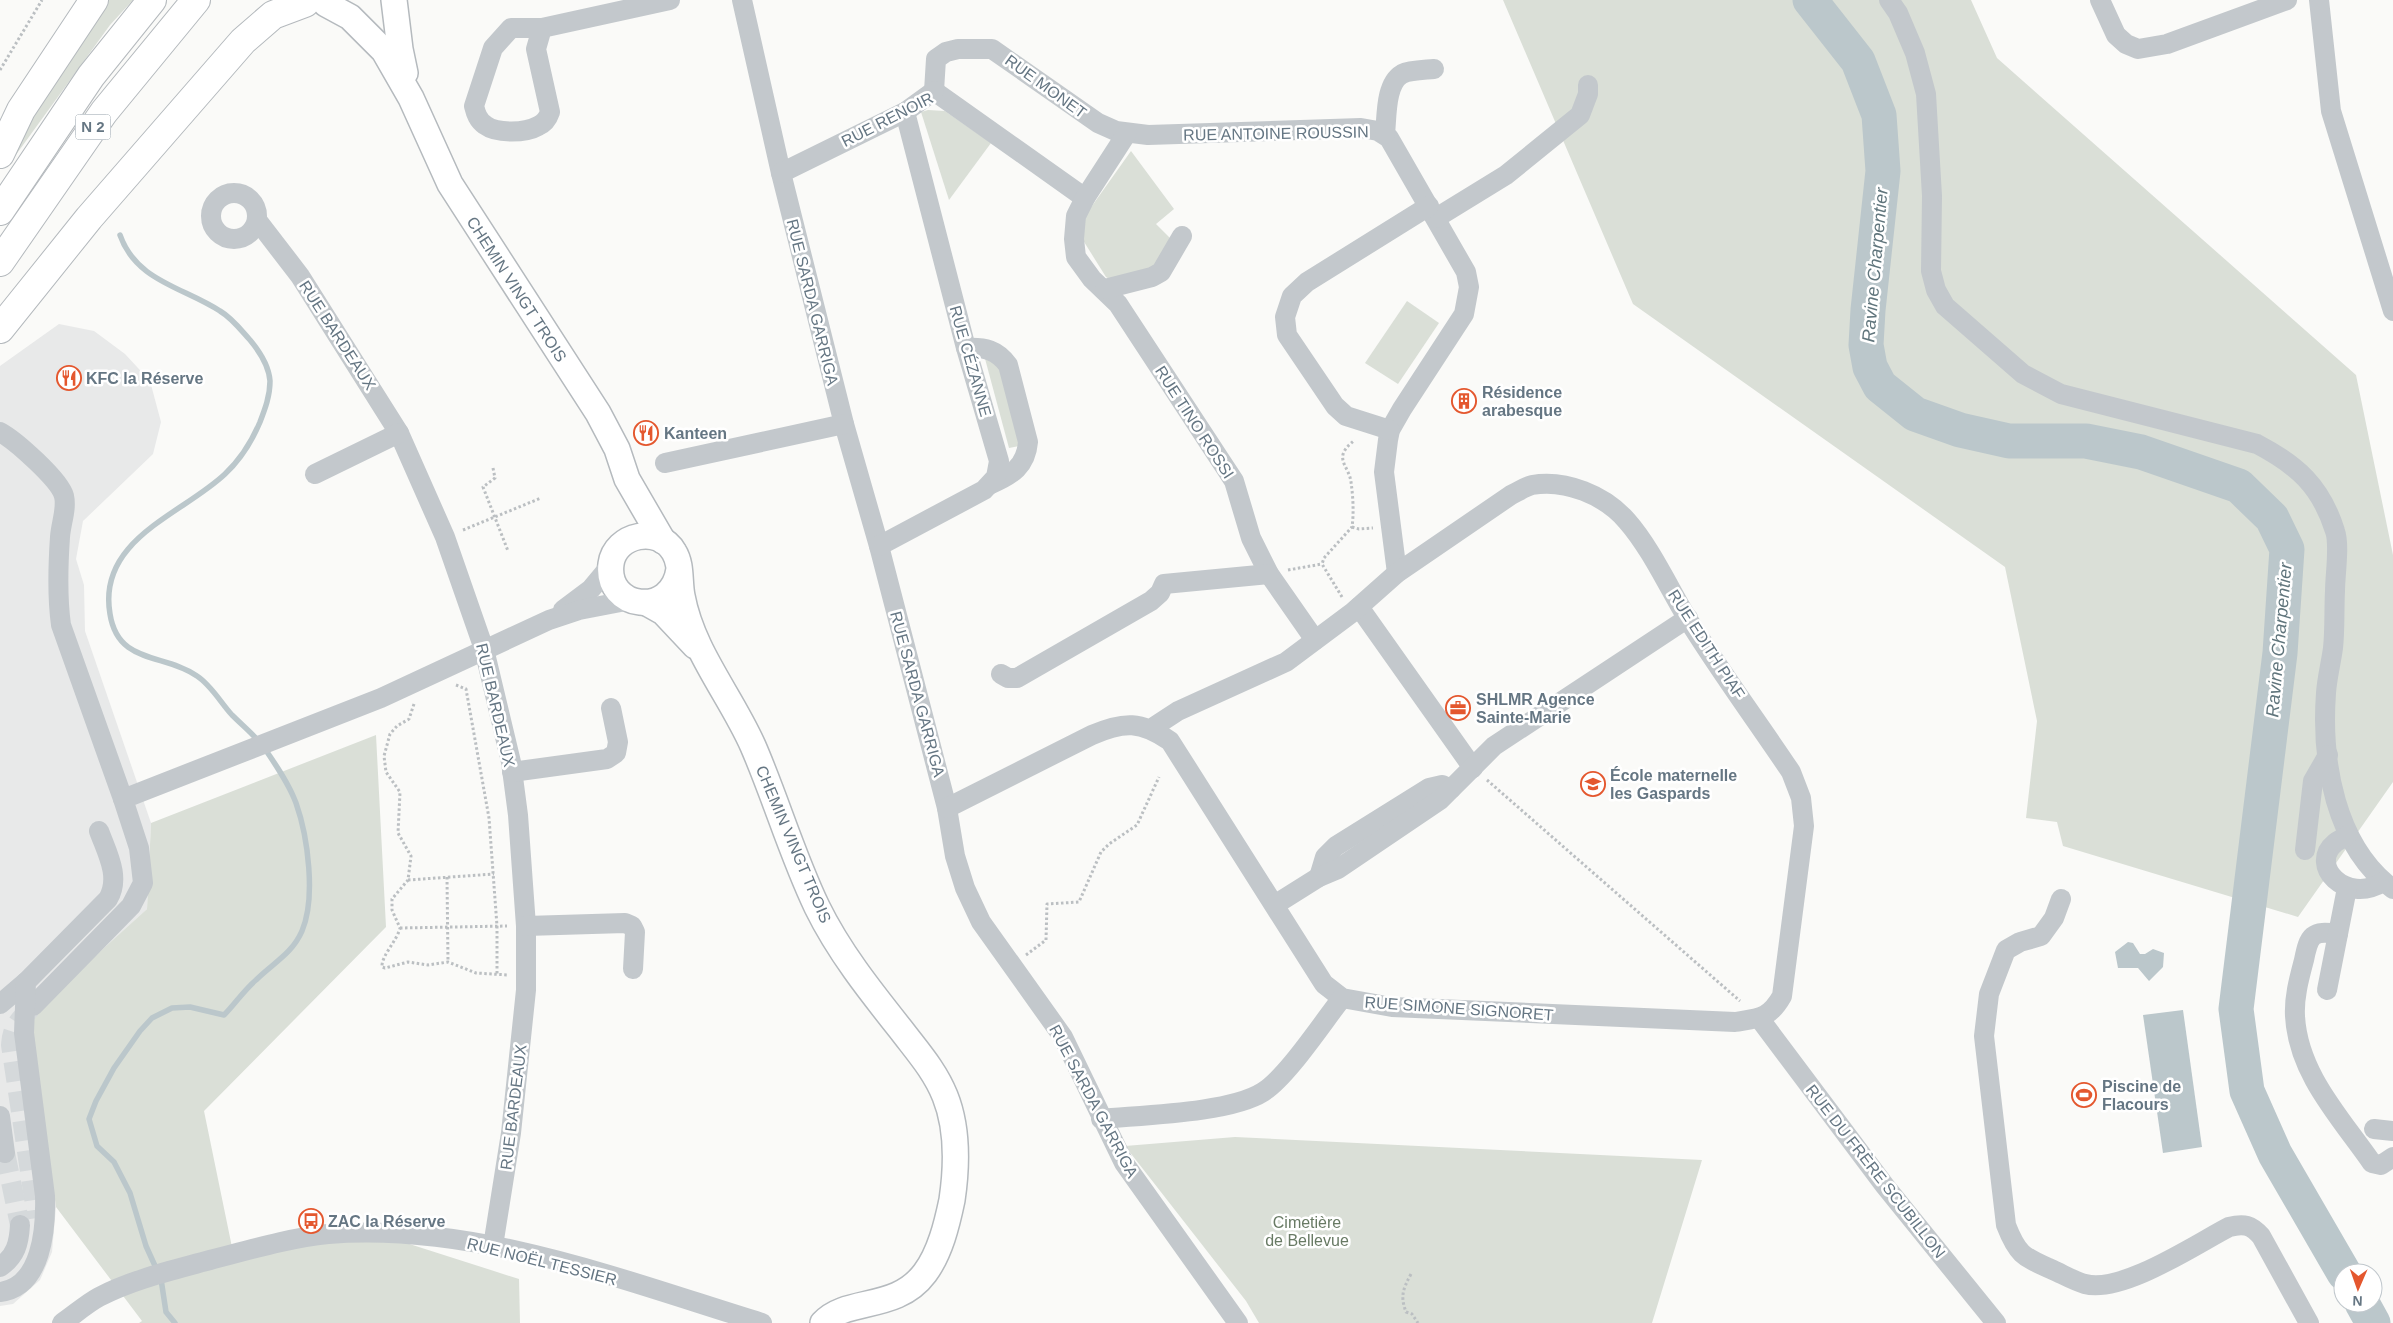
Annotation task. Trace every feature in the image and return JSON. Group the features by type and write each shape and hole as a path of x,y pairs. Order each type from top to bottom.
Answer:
{"highway":[{"path":"0,154 21,110 94,0"},
{"name":"N 2","path":"0,212 91,76 152,0"},
{"name":"N 2","path":"0,262 104,112 196,0"},
{"path":"0,329 89,218 243,41 273,14 307,3"}],"main road":[{"path":"307,3 355,0"},
{"name":"CHEMIN VINGT TROIS","path":"394,0 400,49 411,98"},
{"name":"CHEMIN VINGT TROIS","path":"307,3 350,17 384,51 411,98 450,184 598,413 617,449 627,479 663,541 675,553 682,596 705,657 752,744 817,907 858,975 931,1068 946,1097 954,1130 955,1180 949,1216 938,1249 925,1273 917,1282 897,1296 837,1313 823,1323"},
{"name":"CHEMIN VINGT TROIS","path":"627,479 628,514 623,543 613,556 611,565 613,582 617,590 663,612 705,657"},
{"path":"623,543 639,536 656,537 663,541"},
{"path":"639,602 663,598 670,592 678,578 679,569"}],"street":[{"path":"548,27 536,49 550,112 547,119 539,126 532,128 509,131 487,127 480,120 474,106 493,48 511,28 548,27 670,0"},
{"name":"RUE SARDA GARRIGA","path":"742,0 781,172 844,424 879,546 947,808 955,856 965,888 981,922 1063,1037 1101,1119 1124,1163 1238,1323"},
{"path":"1889,0 1898,13 1915,53 1926,94 1932,196 1931,271 1936,290 1945,306 2023,374 2061,394 2257,444 2285,458 2304,477 2324,504 2336,533 2333,646 2326,693 2328,755 2333,788 2348,836 2354,848 2388,885 2366,890 2347,888 2332,877 2327,866 2327,854 2334,843 2348,836"},
{"path":"2100,0 2116,34 2126,44 2138,48 2167,44 2287,0"},
{"path":"2319,0 2332,111 2391,301"},
{"name":"RUE MONET","path":"934,91 936,59 946,52 958,49 992,49 1098,124 1127,134"},
{"path":"1385,134 1390,89 1395,79 1404,73 1434,69"},
{"path":"1382,428 1346,416 1335,406 1287,335 1285,317 1292,296 1307,282 1432,212 1506,175 1580,115 1588,94 1588,85"},
{"name":"RUE RENOIR","path":"781,172 905,112 934,91 1085,198"},
{"name":"RUE CÉZANNE","path":"905,112 966,348 999,461 998,469 991,484"},
{"name":"RUE ANTOINE ROUSSIN","path":"1127,134 1148,135 1361,128 1385,134 1389,138 1466,272 1469,287 1464,314 1423,374 1382,428 1384,472 1398,573"},
{"name":"RUE TINO ROSSI","path":"1127,134 1085,198 1076,216 1074,239 1076,256 1092,279 1105,289 1118,304 1234,481 1251,538 1269,574 1315,640"},
{"name":"RUE BARDEAUX","path":"257,220 300,276 399,433 445,537 484,649 512,772 518,815 526,926 526,990 520,1053 511,1134 493,1246"},
{"path":"1105,289 1152,277 1161,272 1182,236"},
{"path":"879,546 984,490 991,484 1010,476 1021,466 1027,454 1028,442 1008,365 1001,355 990,349 966,348"},
{"path":"665,463 844,424"},
{"path":"0,432 12,438 57,483 64,493 64,512 59,551 59,608 61,625 139,848 143,883 131,906 33,1006"},
{"path":"315,474 399,433"},
{"name":"RUE EDITH PIAF","path":"1398,573 1511,495 1530,486 1553,484 1580,489 1603,501 1627,520 1671,587 1688,618 1791,772 1801,798 1804,826 1782,996 1774,1010 1759,1018"},
{"path":"549,620 592,589 611,565"},
{"path":"947,808 1114,725 1136,725 1152,728 1178,711 1286,662 1356,609 1398,573"},
{"path":"1001,674 1008,678 1017,678 1151,601 1160,593 1164,584 1269,574"},
{"path":"123,799 381,698 549,620 579,610 639,602"},
{"path":"1356,609 1473,768"},
{"path":"1276,904 1319,877 1338,869 1440,800 1494,746 1688,618"},
{"path":"512,772 607,759 616,753 618,742 611,708"},
{"name":"RUE SIMONE SIGNORET","path":"1152,728 1170,741 1276,904 1324,984 1342,998 1392,1007 1491,1013 1735,1022 1759,1018"},
{"path":"2305,850 2313,780 2328,755"},
{"path":"0,1004 26,982 108,899 112,892 113,873 99,831"},
{"path":"2327,990 2347,888"},
{"path":"2061,899 2054,918 2041,936 2020,942 2006,950 1989,994 1984,1036 2006,1225 2017,1249 2026,1257 2086,1285 2110,1284 2133,1278 2229,1227 2242,1224 2252,1226 2261,1236 2309,1323"},
{"path":"526,926 624,923 632,926 635,932 634,969"},
{"path":"2338,934 2322,931 2314,934 2308,942 2295,997 2297,1034 2302,1051 2324,1098 2372,1163 2381,1165 2393,1157"},
{"path":"0,1292 15,1287 24,1278 38,1259 42,1244 45,1196 24,1034 26,982"},
{"path":"1101,1119 1220,1107 1244,1101 1263,1092 1278,1080 1342,998"},
{"name":"RUE DU FRÈRE SCUBILLON","path":"1759,1018 1885,1186 1996,1323"},
{"path":"0,1116 5,1153"},
{"path":"0,1267 15,1252 29,1222 42,1244"},
{"name":"RUE NOËL TESSIER","path":"62,1323 98,1298 122,1287 256,1247 326,1234 419,1235 493,1246 608,1276 762,1323"}],"path":[{"path":"0,70 42,0"},
{"path":"1322,564 1324,558 1352,527 1351,480 1343,465 1344,453 1352,443 1382,428"},
{"path":"493,468 495,478 483,487 508,551"},
{"path":"445,537 541,498"},
{"path":"1269,574 1322,564"},
{"path":"1322,564 1356,609"},
{"path":"415,702 409,719 397,726 390,734 384,756 386,772 400,792 398,833 411,856 408,880 392,899 392,910 400,928 397,938 382,959 382,967 385,968 408,962 428,965 448,962 476,973 497,975 497,926 489,818 466,689 459,686 449,687"},
{"path":"1473,768 1759,1018"},
{"path":"1010,964 1046,940 1047,904 1079,902 1101,852 1109,844 1137,825 1159,777"},
{"path":"408,880 494,874"},
{"path":"448,878 450,927 448,962"},
{"path":"400,928 526,926"},
{"path":"1411,1274 1403,1290 1402,1301 1406,1312 1412,1314 1418,1323"}],"shaded area":[{"path":"59,324 94,331 125,354 150,381 161,422 153,454 83,521 76,559 84,585 85,631 151,823 147,909 30,1016 56,1207 52,1252 40,1280 13,1304 0,1306 0,366"},
{"path":"2128,942 2133,943 2140,954 2145,954 2153,949 2164,953 2163,967 2149,981 2138,968 2118,968 2115,952"},
{"name":"Piscine de Flacours","path":"2183,1010 2202,1147 2163,1153 2143,1015"}],"green space":[{"path":"100,0 133,0 110,25 10,163 67,50"},
{"path":"1503,0 1971,0 1997,58 2356,375 2393,555 2393,782 2298,917 2063,846 2057,822 2026,818 2037,721 2005,567 1633,304"},
{"path":"928,110 945,111 991,143 949,200 921,112"},
{"path":"1131,151 1174,209 1156,224 1172,240 1153,267 1111,280 1106,277 1081,237 1082,220"},
{"path":"1407,301 1439,323 1398,384 1365,363"},
{"path":"984,355 996,359 1024,445 1009,448"},
{"path":"376,735 386,927 204,1111 233,1252 375,1233 519,1279 520,1323 139,1323 142,1321 56,1207 29,1016 147,909 151,823"},
{"name":"Cimetière de Bellevue","path":"1235,1137 1702,1160 1652,1323 1259,1323 1246,1301 1125,1146"}],"waterway":[{"name":"Ravine Charpentier","path":"1810,0 1858,61 1879,115 1883,171 1866,345 1870,367 1880,386 1915,414 1960,430 2009,441 2086,441 2141,452 2239,486 2272,518 2287,549 2280,653 2236,1009 2247,1091 2275,1154 2338,1263"},
{"path":"120,235 127,250 137,263 149,273 206,303 232,321 260,354 268,370 270,387 260,422 250,443 236,462 225,474 147,531 130,547 117,566 109,588 110,614 115,630 122,642 144,656 171,664 197,676 211,689 232,715 254,735 274,762 296,803 304,833 309,867 309,902 306,917 302,931 293,946 282,958 262,974 224,1015 190,1007 172,1008 152,1018 140,1031 114,1068 96,1101 89,1119 97,1146 114,1162 130,1193 146,1246 161,1279 166,1312 175,1323"},
{"name":"Ravine Charpentier","path":"2368,1313 2373,1323"}],"tunnel":[{"path":"31,1008 17,1024 11,1045 37,1218"},
{"path":"5,1153 20,1225"}],"place":[{"name":"KFC la Réserve","path":"69,378"},
{"name":"Résidence arabesque","path":"1464,401"},
{"name":"Kanteen","path":"646,433"},
{"name":"SHLMR Agence Sainte-Marie","path":"1458,708"},
{"name":"École maternelle les Gaspards","path":"1593,784"},
{"name":"Piscine de Flacours","path":"2084,1095"},
{"name":"ZAC la Réserve","path":"311,1221"}]}
